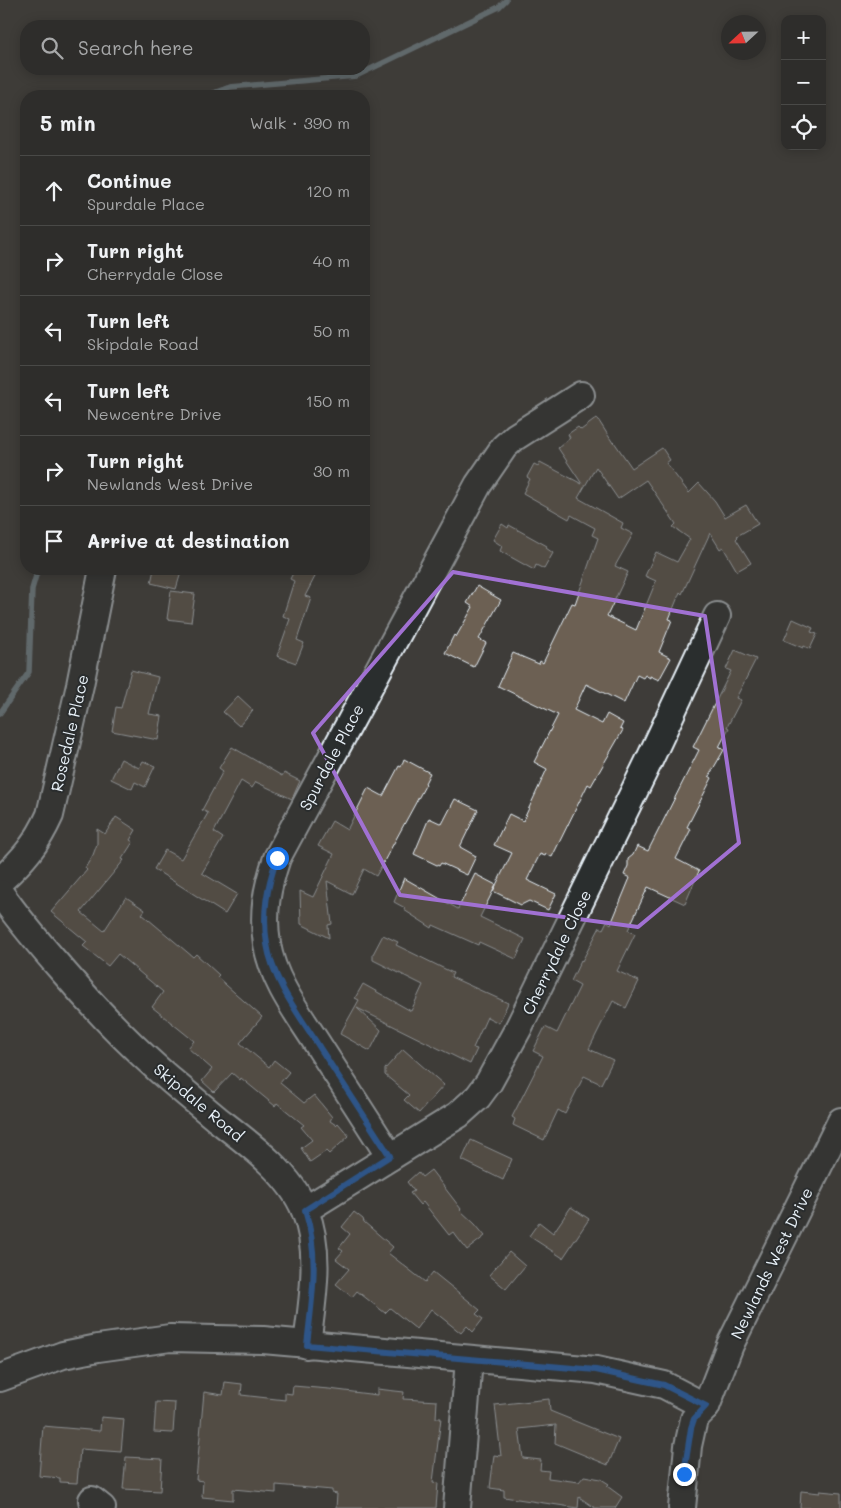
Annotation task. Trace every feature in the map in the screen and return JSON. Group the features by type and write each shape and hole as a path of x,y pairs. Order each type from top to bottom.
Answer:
{"street":[{"name":"Spurdale Place","path":"390,1156 297,1012 276,975 267,945 264,917 267,888 277,858 478,485 504,447 515,437 581,395"},
{"name":"Rosedale Place","path":"0,881 32,849 50,815 80,685 102,575"},
{"name":"Cherrydale Close","path":"305,1210 458,1115 478,1097 489,1082 518,1029 648,763 717,616"},
{"name":"Skipdale Road","path":"0,893 42,947 121,1033 158,1069 252,1147 280,1173 296,1193 305,1210 310,1226 314,1251 314,1277 307,1345"},
{"name":"Newlands West Drive","path":"682,1508 688,1446 694,1419 706,1406 730,1345 841,1121"},
{"path":"0,1378 63,1356 98,1348 170,1338 263,1340 596,1370 664,1385 706,1406"},
{"path":"457,1508 469,1359"},
{"name":"Newlands West Drive","path":"699,1508 707,1432 706,1406"}],"highlighted area":[{"path":"453,572 705,616 739,843 638,927 400,895 313,733"}],"building":[{"path":"597,418 632,468 662,448 670,460 666,463 689,493 699,483 715,501 725,517 746,505 758,524 737,536 736,539 751,563 737,571 723,547 720,549 710,533 682,594 680,592 669,619 672,620 659,652 671,658 659,680 650,676 650,678 645,675 643,678 637,675 624,703 586,684 574,710 602,724 607,714 623,723 620,729 623,730 591,786 588,784 552,857 540,854 527,880 556,894 548,910 529,901 521,905 493,891 512,853 494,845 509,814 523,821 547,769 534,762 558,715 498,686 513,653 539,664 540,661 543,663 572,603 575,604 598,538 592,535 595,528 571,515 569,519 523,493 530,479 527,477 534,464 538,466 540,462 582,484 558,448 570,438 568,434 578,427 581,430","holes":["596,467 618,499 646,480 676,524 673,527 690,539 677,562 656,552 645,576 656,581 636,630 607,616 628,572 615,566 633,534 621,528 623,523 578,498"]},
{"path":"502,524 508,528 509,525 547,546 546,548 553,553 544,569 536,565 534,570 500,551 502,546 493,540"},
{"path":"153,575 180,575 176,589 151,583"},
{"path":"292,575 316,575 305,596 311,598 297,640 304,643 296,663 277,656 290,619 283,616 294,581 290,579"},
{"path":"477,586 501,600 479,639 486,643 474,667 445,653 454,635 456,637 473,607 467,603"},
{"path":"171,591 195,594 191,622 167,619"},
{"path":"793,619 813,628 811,632 817,634 810,649 784,640"},
{"path":"735,650 756,659 736,698 741,700 719,747 724,750 709,776 712,778 687,827 691,829 676,859 699,871 685,904 648,887 628,930 635,934 617,971 639,981 626,1008 613,1001 589,1049 613,1060 601,1084 584,1076 565,1114 558,1110 544,1140 513,1125 515,1119 512,1117 543,1056 533,1051 545,1027 557,1033 580,986 571,981 600,927 603,929 607,921 611,924 630,878 624,875 628,866 628,859 633,855 637,846 648,851 699,750 693,747 731,671 726,669"},
{"path":"131,670 158,677 149,714 162,716 158,740 112,731 116,707 121,708"},
{"path":"238,696 253,710 239,726 223,712"},
{"path":"232,747 282,776 284,773 300,781 292,799 256,782 252,788 241,781 214,832 223,838 202,873 237,894 225,914 154,869 165,850 181,859 208,813 202,810 223,771 219,768"},
{"path":"121,759 139,768 143,761 155,766 145,787 135,782 132,789 111,779"},
{"path":"404,759 430,773 426,784 376,876 364,869 352,894 327,881 332,924 328,925 329,938 301,924 300,891 313,897 334,854 318,846 332,821 347,830 368,788 383,796"},
{"path":"455,799 478,810 460,847 476,856 467,875 441,863 439,866 414,854 429,818 442,824"},
{"path":"116,817 136,830 130,840 133,842 122,859 124,860 81,912 104,931 126,897 145,910 142,914 193,957 196,954 219,975 217,977 262,1017 240,1043 269,1067 274,1060 289,1072 280,1083 304,1103 314,1095 332,1117 330,1121 336,1125 338,1123 349,1136 329,1154 326,1151 310,1162 301,1148 312,1140 301,1127 304,1125 277,1103 275,1106 241,1078 240,1080 232,1073 214,1092 202,1081 212,1069 188,1048 194,1041 152,1007 163,992 118,954 108,966 83,946 87,942 51,912 87,870 85,868 97,844 97,829 105,834"},
{"path":"475,874 496,885 480,917 525,939 516,959 479,942 478,945 433,925 432,928 394,902 404,878 458,909"},
{"path":"383,935 398,942 396,945 453,973 451,977 508,1003 499,1023 487,1017 473,1048 477,1049 470,1064 357,1008 381,1030 370,1051 340,1034 359,1000 355,998 363,984 411,1011 423,985 373,960 373,954"},
{"path":"403,1049 444,1085 419,1113 404,1100 409,1095 385,1075 385,1069"},
{"path":"471,1140 512,1159 503,1180 462,1160"},
{"path":"431,1170 460,1210 485,1236 467,1250 453,1232 449,1235 423,1202 420,1205 410,1193 414,1191 407,1182 418,1172 422,1177"},
{"path":"571,1207 589,1219 563,1258 529,1236 539,1222 553,1233"},
{"path":"354,1212 393,1247 388,1253 425,1282 433,1272 480,1310 476,1314 483,1319 473,1332 467,1326 461,1333 431,1309 416,1329 390,1308 385,1313 357,1291 352,1297 336,1284 349,1269 336,1259 343,1251 339,1248 350,1234 342,1227"},
{"path":"509,1252 525,1266 506,1289 489,1275"},
{"path":"225,1382 242,1384 241,1395 285,1400 285,1393 292,1394 293,1386 377,1395 377,1389 404,1392 403,1399 437,1401 436,1418 441,1418 433,1482 438,1483 436,1508 336,1508 337,1494 332,1493 332,1490 276,1485 276,1493 233,1489 233,1500 202,1497 203,1481 196,1480 204,1392 223,1395"},
{"path":"549,1399 550,1411 619,1439 608,1465 555,1443 556,1425 519,1429 523,1458 541,1460 540,1470 549,1471 548,1478 579,1482 584,1476 601,1479 622,1497 615,1508 595,1508 579,1497 578,1508 504,1497 504,1490 490,1488 494,1455 501,1456 495,1405"},
{"path":"156,1402 175,1403 173,1433 154,1432"},
{"path":"101,1417 124,1419 121,1452 80,1449 77,1483 60,1482 60,1478 39,1476 43,1426 100,1431"},
{"path":"126,1457 162,1459 160,1491 123,1489"},
{"path":"801,1491 841,1493 841,1508 800,1508"}],"waterway":[{"path":"370,69 499,7 506,0"},
{"path":"222,90 230,87 358,75"},
{"path":"0,713 29,672 32,589 36,575"}],"route":[{"path":"277,858 267,888 264,917 267,945 276,975 297,1012 390,1156 305,1210 314,1251 314,1277 307,1345 596,1370 664,1385 706,1406 694,1419 691,1428 684,1474"}]}
